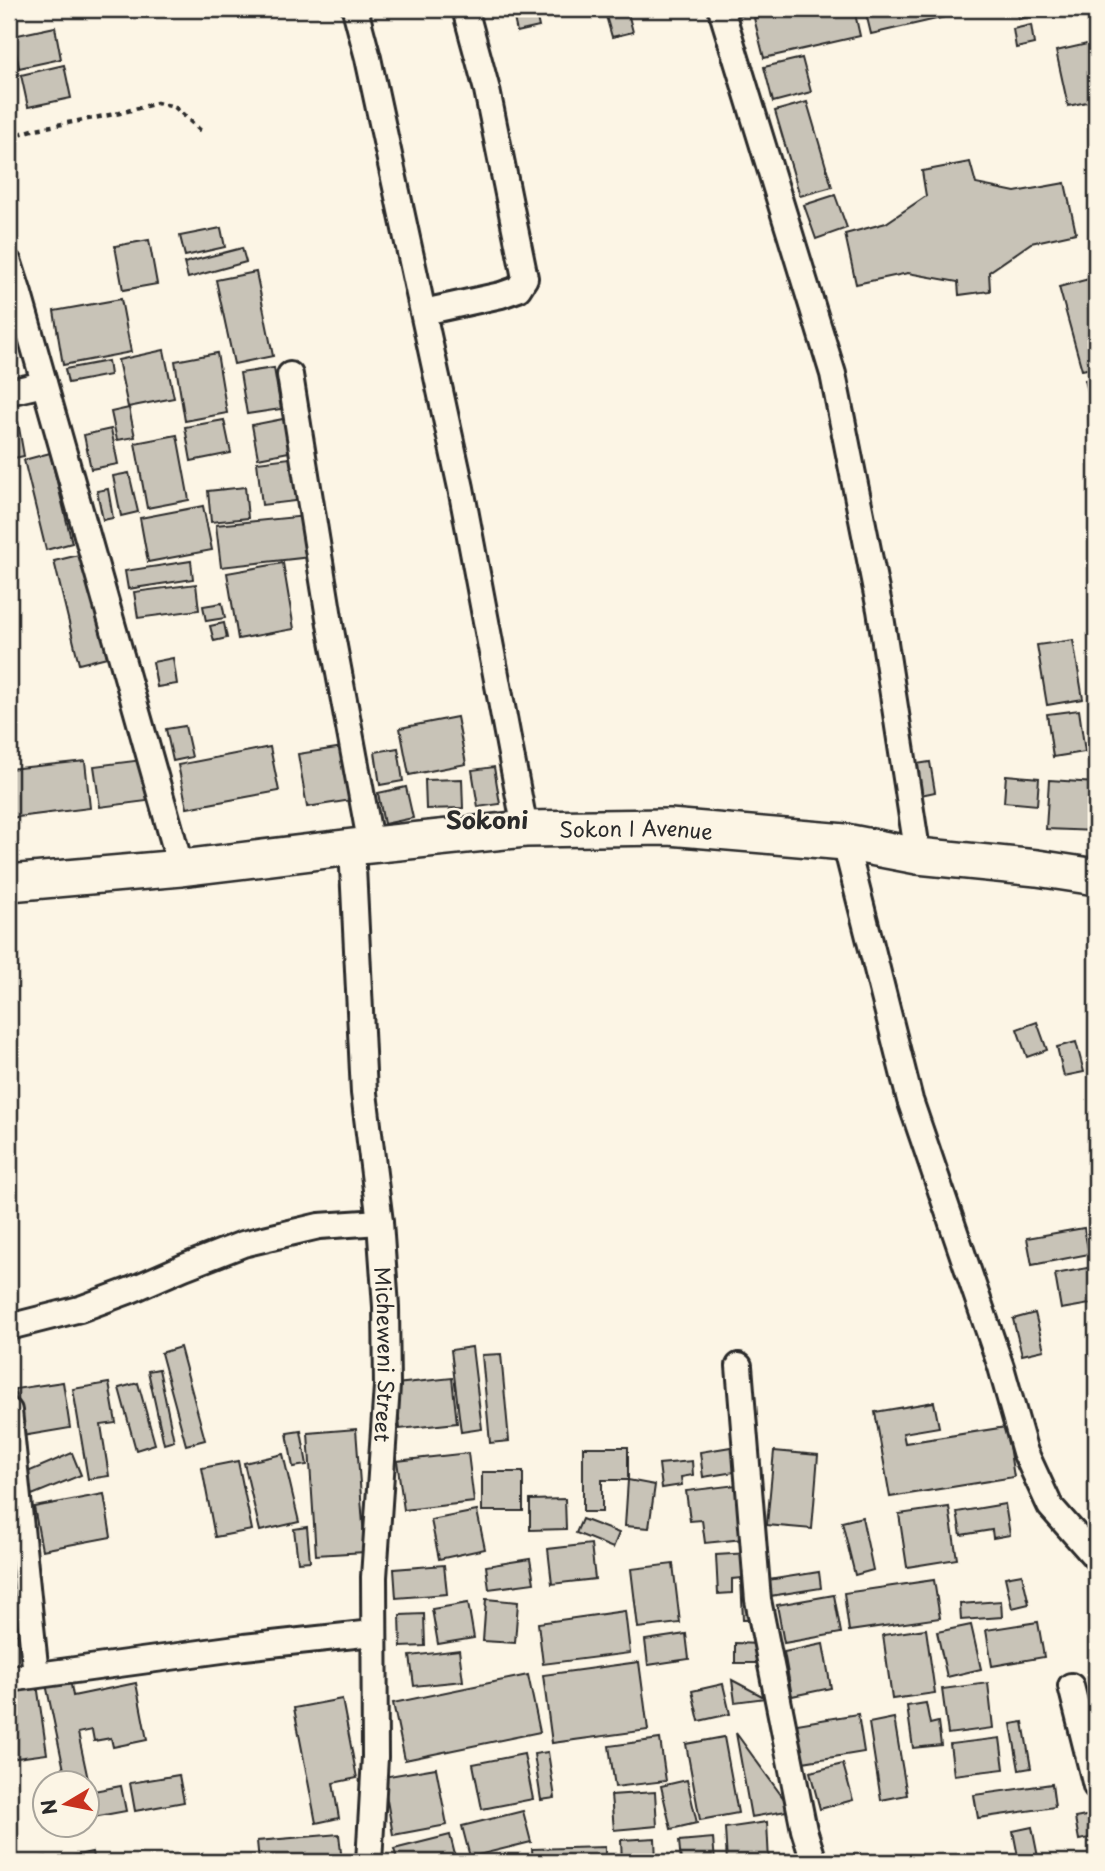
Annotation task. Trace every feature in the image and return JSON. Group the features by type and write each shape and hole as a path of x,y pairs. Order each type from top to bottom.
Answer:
{"street":[{"path":"355,9 368,58 461,488 525,830"},
{"path":"424,312 518,289 525,278 487,90 465,9"},
{"path":"721,9 833,374 880,610 918,856"},
{"path":"9,263 181,868"},
{"name":"Micheweni Street","path":"290,375 362,846 364,1093 380,1222 386,1307 387,1386 374,1577 375,1757 369,1862"},
{"path":"9,392 44,384"},
{"name":"Sokon I Avenue","path":"9,883 181,868 525,830 669,827 845,842 918,856 1096,877"},
{"path":"845,842 910,1100 1001,1367 1026,1452 1050,1506 1096,1558"},
{"path":"9,1327 80,1310 243,1244 319,1226 380,1222"},
{"path":"739,1366 758,1600 804,1830 814,1862"},
{"path":"9,1411 36,1675"},
{"path":"9,1679 244,1647 373,1633"},
{"path":"1071,1686 1096,1786"}],"path":[{"path":"9,138 36,129 157,103 175,107 203,133"}],"building":[{"path":"512,9 535,9 539,27 517,32"},
{"path":"604,9 627,9 633,32 612,37"},
{"path":"737,9 770,9 739,16"},
{"path":"792,9 854,9 860,36 764,58 754,18"},
{"path":"865,9 980,9 871,34"},
{"path":"1017,9 1039,9 1040,15 1019,19"},
{"path":"1031,25 1034,44 1016,48 1013,29"},
{"path":"55,27 61,59 19,68 13,36"},
{"path":"1096,42 1096,100 1068,106 1056,51"},
{"path":"802,58 811,92 773,102 764,67"},
{"path":"64,65 71,98 28,107 21,75"},
{"path":"807,102 832,187 800,196 775,111"},
{"path":"970,162 976,184 1015,192 1065,183 1076,233 1031,243 989,272 990,291 959,295 958,282 908,273 856,284 845,234 886,223 926,196 922,171"},
{"path":"835,195 847,228 816,239 804,205"},
{"path":"221,228 225,247 185,256 180,236"},
{"path":"149,240 157,284 123,290 115,246"},
{"path":"242,248 246,262 188,278 184,263"},
{"path":"256,272 273,356 234,364 216,280"},
{"path":"1096,277 1096,367 1082,370 1059,287"},
{"path":"121,299 131,352 63,365 54,311"},
{"path":"164,350 174,398 128,407 118,360"},
{"path":"217,353 227,413 185,421 175,361"},
{"path":"108,361 110,375 68,383 65,369"},
{"path":"274,368 281,409 247,414 240,373"},
{"path":"1096,377 1096,423 1085,380"},
{"path":"129,408 135,437 117,440 111,412"},
{"path":"288,418 294,451 258,458 252,425"},
{"path":"224,420 231,453 191,461 185,427"},
{"path":"18,422 24,456 9,459 9,423"},
{"path":"111,429 118,464 91,469 84,435"},
{"path":"177,435 189,500 147,508 135,443"},
{"path":"50,453 72,543 46,550 24,460"},
{"path":"298,457 304,500 262,505 257,462"},
{"path":"129,473 138,512 121,516 113,476"},
{"path":"245,487 248,518 211,522 208,491"},
{"path":"108,489 113,518 103,520 97,491"},
{"path":"203,506 212,550 148,562 140,518"},
{"path":"306,516 310,557 221,567 216,525"},
{"path":"83,554 107,657 79,664 54,561"},
{"path":"191,561 193,579 128,589 125,571"},
{"path":"283,563 294,629 238,639 227,573"},
{"path":"196,584 199,610 138,618 134,592"},
{"path":"222,603 225,618 206,621 203,606"},
{"path":"224,623 227,638 214,641 210,626"},
{"path":"1073,640 1083,699 1047,705 1037,645"},
{"path":"173,658 177,684 157,687 153,662"},
{"path":"1079,710 1085,752 1053,757 1047,714"},
{"path":"457,717 466,764 409,775 400,728"},
{"path":"185,726 192,757 173,761 166,729"},
{"path":"350,746 358,799 307,807 298,754"},
{"path":"270,747 279,791 187,808 178,765"},
{"path":"398,748 403,781 380,785 375,752"},
{"path":"142,760 147,801 100,807 94,766"},
{"path":"85,761 90,808 9,818 9,769"},
{"path":"930,762 935,792 916,796 910,765"},
{"path":"494,767 500,804 478,807 472,770"},
{"path":"1006,775 1039,778 1037,805 1004,802"},
{"path":"462,779 463,808 426,809 425,780"},
{"path":"1049,780 1096,783 1096,831 1046,829"},
{"path":"406,787 413,818 384,824 378,793"},
{"path":"1037,1022 1047,1050 1027,1057 1017,1029"},
{"path":"1076,1042 1084,1072 1064,1076 1057,1047"},
{"path":"1084,1228 1089,1254 1032,1265 1027,1238"},
{"path":"1093,1267 1096,1303 1061,1309 1055,1274"},
{"path":"1035,1313 1044,1350 1022,1355 1013,1319"},
{"path":"180,1347 205,1440 186,1445 161,1353"},
{"path":"472,1347 482,1429 461,1432 451,1350"},
{"path":"501,1354 509,1441 490,1443 482,1355"},
{"path":"159,1369 174,1441 164,1444 148,1371"},
{"path":"452,1378 457,1423 400,1429 396,1384"},
{"path":"63,1382 70,1428 22,1436 15,1389"},
{"path":"109,1383 116,1423 101,1425 109,1476 88,1479 73,1389"},
{"path":"138,1383 155,1444 136,1450 119,1388"},
{"path":"934,1402 939,1427 903,1433 905,1443 1006,1427 1014,1477 890,1497 875,1412"},
{"path":"356,1429 365,1552 316,1555 308,1433"},
{"path":"301,1431 307,1465 293,1467 287,1433"},
{"path":"737,1446 741,1471 703,1477 700,1452"},
{"path":"583,1447 628,1447 628,1480 602,1480 602,1512 583,1512"},
{"path":"774,1451 818,1455 812,1529 767,1525"},
{"path":"72,1453 81,1475 32,1495 23,1474"},
{"path":"468,1453 474,1502 404,1510 397,1461"},
{"path":"283,1454 299,1522 260,1531 244,1463"},
{"path":"238,1461 252,1530 215,1537 202,1468"},
{"path":"692,1461 693,1475 681,1477 682,1485 662,1488 659,1464"},
{"path":"482,1472 523,1472 523,1511 482,1511"},
{"path":"628,1480 655,1485 649,1528 625,1526"},
{"path":"736,1485 743,1539 705,1543 702,1520 690,1521 686,1491"},
{"path":"104,1494 111,1537 42,1550 34,1507"},
{"path":"565,1499 566,1529 530,1530 530,1500"},
{"path":"1005,1504 1010,1535 993,1538 992,1530 961,1535 957,1512"},
{"path":"949,1507 957,1559 907,1567 899,1514"},
{"path":"477,1511 485,1549 439,1559 431,1520"},
{"path":"862,1517 873,1570 855,1575 842,1522"},
{"path":"582,1519 619,1533 613,1548 576,1533"},
{"path":"307,1527 310,1561 298,1562 294,1529"},
{"path":"591,1544 595,1579 552,1584 548,1549"},
{"path":"749,1553 751,1620 743,1620 741,1578 732,1579 732,1593 718,1594 716,1555"},
{"path":"530,1559 534,1583 489,1589 486,1566"},
{"path":"673,1564 680,1623 638,1628 631,1569"},
{"path":"444,1565 447,1594 396,1598 394,1569"},
{"path":"15,1570 25,1623 9,1626 9,1572"},
{"path":"819,1572 821,1588 770,1596 768,1580"},
{"path":"1022,1574 1029,1604 1012,1608 1005,1577"},
{"path":"934,1580 940,1618 849,1631 844,1593"},
{"path":"834,1595 841,1633 784,1643 777,1605"},
{"path":"486,1599 518,1602 515,1643 483,1641"},
{"path":"1001,1601 1002,1617 961,1620 960,1604"},
{"path":"468,1603 474,1638 438,1644 432,1609"},
{"path":"625,1611 630,1653 543,1664 538,1623"},
{"path":"424,1614 425,1646 401,1647 400,1615"},
{"path":"1038,1622 1044,1657 992,1666 986,1630"},
{"path":"971,1625 981,1669 947,1677 937,1632"},
{"path":"926,1629 935,1693 892,1699 883,1635"},
{"path":"22,1633 28,1664 9,1668 9,1635"},
{"path":"686,1634 689,1659 648,1665 645,1640"},
{"path":"735,1643 760,1644 759,1663 735,1663"},
{"path":"823,1644 831,1688 792,1696 784,1652"},
{"path":"459,1650 463,1681 414,1686 410,1656"},
{"path":"639,1662 648,1730 552,1743 543,1675"},
{"path":"528,1675 540,1732 405,1760 393,1703"},
{"path":"70,1679 73,1696 136,1683 147,1740 113,1747 111,1738 94,1741 92,1730 78,1733 86,1770 64,1770 46,1684"},
{"path":"732,1680 766,1698 735,1702"},
{"path":"988,1683 993,1728 948,1734 942,1689"},
{"path":"37,1684 47,1754 9,1759 9,1688"},
{"path":"723,1684 730,1714 699,1721 692,1691"},
{"path":"342,1699 357,1778 333,1783 339,1818 316,1823 294,1708"},
{"path":"926,1703 930,1724 938,1722 941,1745 913,1748 907,1706"},
{"path":"858,1714 864,1752 803,1762 797,1724"},
{"path":"894,1718 907,1795 881,1800 869,1723"},
{"path":"1023,1722 1031,1768 1019,1770 1011,1724"},
{"path":"736,1733 792,1810 751,1817"},
{"path":"724,1737 738,1813 700,1820 686,1744"},
{"path":"1000,1738 1004,1769 954,1775 950,1744"},
{"path":"660,1739 666,1781 615,1787 609,1746"},
{"path":"548,1752 555,1798 541,1800 534,1754"},
{"path":"524,1754 533,1799 482,1809 473,1764"},
{"path":"843,1764 853,1800 820,1809 810,1772"},
{"path":"436,1768 447,1825 393,1835 383,1777"},
{"path":"179,1775 184,1802 135,1811 130,1783"},
{"path":"687,1780 697,1823 671,1829 661,1786"},
{"path":"1052,1784 1055,1807 978,1818 974,1795"},
{"path":"121,1786 126,1811 102,1815 102,1789"},
{"path":"655,1792 657,1826 614,1830 611,1795"},
{"path":"523,1811 531,1842 470,1857 462,1826"},
{"path":"1091,1815 1095,1837 1079,1840 1075,1818"},
{"path":"767,1822 769,1862 727,1862 725,1828"},
{"path":"1032,1827 1039,1862 1019,1862 1013,1831"},
{"path":"339,1834 342,1862 259,1862 257,1841"},
{"path":"450,1835 456,1859 443,1862 398,1862 394,1849"},
{"path":"655,1838 656,1862 622,1862 621,1840"},
{"path":"713,1838 715,1862 681,1862 679,1841"},
{"path":"605,1847 605,1862 533,1862 532,1849"},
{"path":"92,1852 94,1862 74,1862 73,1856"},
{"path":"46,1857 47,1862 11,1862"},
{"path":"521,1857 522,1862 496,1862"}],"district":[{"name":"Sokoni","path":"487,819"}]}
